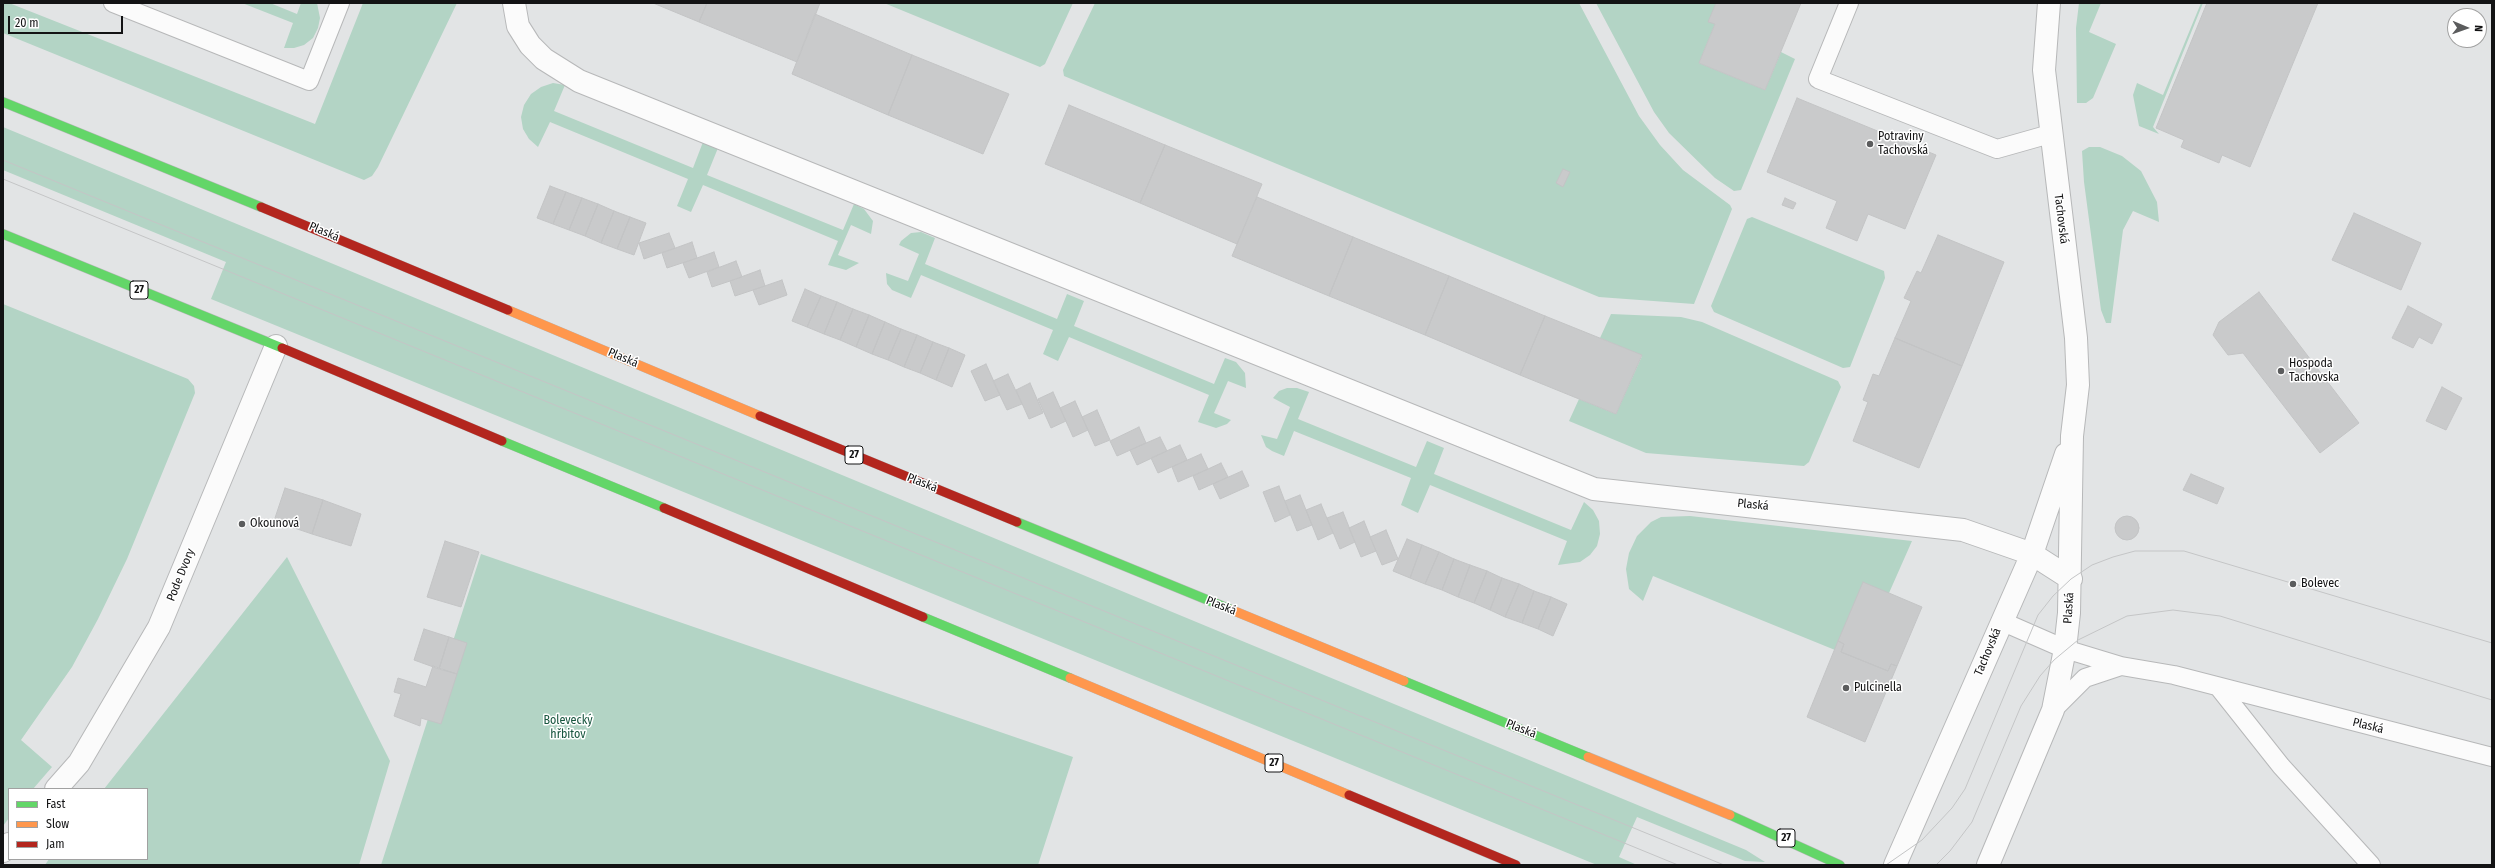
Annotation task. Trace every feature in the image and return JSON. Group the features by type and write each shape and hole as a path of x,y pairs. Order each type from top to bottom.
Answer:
{"main road":[{"name":"Plaská","path":"3,102 308,226 808,436 1737,818 1798,844 1840,865"},
{"name":"27","path":"3,234 276,346 1516,865"}],"street":[{"name":"Plaská","path":"514,3 518,26 530,45 544,59 579,81 1594,489 1964,530 2032,554 2071,579 2065,649 2053,710 1988,865"},
{"name":"Tachovská","path":"2049,3 2044,70 2050,134 2076,338 2078,385 2072,436 2071,579"},
{"name":"Pode Dvory","path":"57,788 79,763 159,628 276,346"},
{"name":"Tachovská","path":"1895,865 2001,621 2032,554 2072,436"}],"lane":[{"path":"113,3 309,81 340,3"},
{"path":"1849,3 1818,79 1997,149 2050,134"},
{"path":"2001,621 2065,649"},
{"name":"Plaská","path":"2065,649 2121,666 2174,675 2220,689 2492,757"},
{"name":"Plaská","path":"2053,710 2085,678 2121,666"},
{"path":"2220,689 2281,766 2371,865"}],"green space":[{"path":"3,3 9,3 315,124 363,3 457,3 378,167 372,176 364,180 3,33"},
{"path":"242,3 270,3 297,14 301,3 317,3 320,18 318,28 313,38 304,45 294,48 284,48 293,23"},
{"path":"884,3 1073,3 1045,64 1040,67"},
{"path":"1095,3 1579,3 1639,116 1660,145 1683,170 1730,205 1732,209 1694,304 1599,297 1064,76 1063,70"},
{"path":"1596,3 1716,3 1709,21 1715,24 1699,63 1765,90 1781,52 1795,59 1741,190 1734,191 1715,178 1669,133 1654,112"},
{"path":"2079,3 2101,3 2089,32 2116,44 2093,98 2086,103 2077,103 2076,28"},
{"path":"2201,3 2203,3 2153,127 2159,134 2139,126 2133,95 2137,83 2163,95"},
{"path":"553,83 565,85 554,111 693,168 703,142 718,148 707,175 843,230 854,204 864,209 873,221 871,234 851,225 838,255 859,263 846,270 828,265 838,241 703,185 691,212 677,206 688,179 550,122 538,147 529,139 523,129 521,117 524,105 531,94 541,87"},
{"path":"3,127 1746,850 1765,862 1745,861 1637,817 1619,857 1637,865 1597,865 211,299 226,262 3,170"},
{"path":"2089,147 2100,147 2122,156 2141,171 2157,202 2159,222 2133,211 2123,230 2111,323 2106,323 2101,310 2084,182 2082,151"},
{"path":"1752,217 1884,271 1885,278 1850,367 1843,368 1714,312 1711,306 1747,219"},
{"path":"921,232 935,238 925,264 1057,319 1067,294 1084,301 1074,326 1214,384 1225,358 1236,362 1245,373 1246,388 1228,381 1214,413 1231,420 1227,424 1216,428 1198,422 1209,395 1069,337 1058,361 1043,354 1053,330 921,275 911,298 892,290 887,284 886,273 908,281 919,254 899,245 901,241 911,233"},
{"path":"3,304 188,379 194,386 195,393 127,559 98,619 72,667 21,740 52,767 34,788 8,788 8,819 3,826"},
{"path":"1611,314 1681,317 1702,322 1838,381 1841,387 1809,462 1804,466 1646,453 1569,421 1579,399 1616,414 1642,356 1600,338"},
{"path":"1287,388 1297,388 1309,392 1298,419 1416,467 1427,441 1444,448 1434,474 1571,530 1584,502 1593,510 1599,521 1600,534 1597,546 1590,555 1580,562 1558,565 1567,541 1430,485 1418,513 1401,505 1411,478 1294,431 1284,456 1272,451 1266,447 1261,435 1277,439 1290,407 1273,398 1279,391"},
{"path":"1690,516 1912,541 1889,593 1835,650 1653,576 1643,601 1629,589 1626,569 1629,553 1637,536 1651,522 1661,517"},
{"name":"Bolevecký hřbitov","path":"481,554 1073,757 1038,865 381,865"},
{"path":"287,557 390,761 359,865 45,865 48,860 148,860 148,788 105,788"}],"building":[{"path":"653,3 707,3 699,22"},
{"path":"707,3 820,3 797,62 699,22"},
{"path":"1716,3 1801,3 1765,90 1699,63 1715,24 1708,22"},
{"path":"2207,3 2318,3 2250,167 2222,155 2219,163 2181,147 2184,140 2156,128"},
{"path":"815,14 912,55 888,115 792,74"},
{"path":"912,55 1009,94 983,154 888,115"},
{"path":"1797,98 1936,155 1905,229 1868,214 1857,241 1826,228 1837,201 1767,172"},
{"path":"1069,105 1165,145 1140,203 1045,164"},
{"path":"1165,145 1262,184 1237,244 1140,203"},
{"path":"1563,169 1570,172 1563,187 1556,183"},
{"path":"550,186 566,192 553,224 537,218"},
{"path":"566,192 582,198 569,230 553,224"},
{"path":"1257,197 1353,237 1329,296 1232,256"},
{"path":"582,198 598,204 585,236 569,230"},
{"path":"1785,198 1796,203 1793,209 1782,205"},
{"path":"598,204 614,211 601,243 585,236"},
{"path":"614,211 630,217 617,249 601,243"},
{"path":"2354,213 2421,243 2401,290 2332,260"},
{"path":"630,217 646,223 634,255 617,249"},
{"path":"669,233 675,248 644,259 639,243"},
{"path":"1938,235 2004,262 1962,366 1895,338 1911,301 1904,298 1917,271 1921,273"},
{"path":"1353,237 1449,276 1425,335 1329,296"},
{"path":"692,242 697,258 667,268 662,253"},
{"path":"714,252 719,267 689,278 683,263"},
{"path":"736,261 742,277 712,287 707,272"},
{"path":"760,270 765,286 735,296 730,281"},
{"path":"1449,276 1545,316 1520,375 1425,335"},
{"path":"782,280 787,295 759,305 753,290"},
{"path":"805,289 821,296 807,327 792,321"},
{"path":"2259,292 2359,423 2320,453 2243,353 2228,355 2213,335 2219,322"},
{"path":"821,296 837,302 824,334 807,327"},
{"path":"837,302 853,309 840,340 824,334"},
{"path":"2408,306 2442,324 2432,344 2419,337 2413,348 2392,338"},
{"path":"853,309 869,315 856,347 840,340"},
{"path":"869,315 885,322 872,354 856,347"},
{"path":"1545,316 1642,355 1616,414 1520,375"},
{"path":"885,322 901,329 888,360 872,354"},
{"path":"901,329 917,335 904,367 888,360"},
{"path":"917,335 933,342 920,373 904,367"},
{"path":"1895,338 1962,366 1919,468 1853,441 1868,402 1863,400 1873,374 1879,376"},
{"path":"933,342 949,348 936,380 920,373"},
{"path":"949,348 965,355 952,387 936,380"},
{"path":"986,364 1000,395 985,401 971,371"},
{"path":"1008,374 1022,404 1007,410 993,381"},
{"path":"1030,383 1043,413 1029,419 1016,390"},
{"path":"2442,387 2462,398 2446,430 2426,421"},
{"path":"1053,392 1066,421 1051,428 1038,399"},
{"path":"1075,401 1088,430 1073,437 1060,408"},
{"path":"1097,410 1110,440 1095,446 1082,417"},
{"path":"1139,427 1146,443 1117,456 1110,441"},
{"path":"1160,437 1167,451 1137,465 1130,450"},
{"path":"1180,445 1187,460 1158,473 1151,458"},
{"path":"1201,454 1208,469 1178,482 1172,467"},
{"path":"1221,463 1228,477 1199,490 1193,476"},
{"path":"1242,471 1249,486 1220,499 1213,484"},
{"path":"2191,474 2224,488 2217,504 2183,490"},
{"path":"1279,486 1290,515 1275,522 1263,492"},
{"path":"285,488 323,500 312,534 274,521"},
{"path":"1300,495 1312,525 1297,531 1285,501"},
{"path":"323,500 361,514 351,546 312,534"},
{"path":"1321,504 1333,533 1318,540 1306,510"},
{"path":"1343,512 1355,542 1340,549 1327,518"},
{"path":"2127,516 2135,520 2139,528 2135,536 2127,540 2119,536 2115,528 2119,520"},
{"path":"1364,521 1376,551 1361,557 1349,528"},
{"path":"1386,530 1398,559 1382,565 1370,537"},
{"path":"1407,539 1422,545 1410,578 1393,571"},
{"path":"445,541 479,552 461,607 427,597"},
{"path":"1422,545 1439,552 1425,584 1410,578"},
{"path":"1439,552 1454,559 1442,590 1425,584"},
{"path":"1454,559 1470,565 1458,597 1442,590"},
{"path":"1470,565 1487,571 1474,603 1458,597"},
{"path":"1487,571 1502,578 1490,610 1474,603"},
{"path":"1502,578 1519,584 1505,617 1490,610"},
{"path":"1863,582 1922,607 1897,666 1891,664 1888,671 1841,652 1844,644 1838,641"},
{"path":"1519,584 1534,591 1522,623 1505,617"},
{"path":"1534,591 1551,597 1538,629 1522,623"},
{"path":"1551,597 1567,604 1553,636 1538,629"},
{"path":"424,629 449,637 439,669 414,660"},
{"path":"449,637 467,643 457,674 439,669"},
{"path":"1838,641 1844,644 1841,652 1888,671 1891,664 1897,666 1865,742 1807,717"},
{"path":"433,666 457,674 441,724 421,718 420,726 394,716 401,694 394,692 398,678 426,687"}],"tram line":[{"path":"3,160 1724,865"},
{"path":"3,179 1678,865"},
{"path":"1886,865 1922,840 1952,808 1965,789 2038,615 2053,596 2071,579 2092,565 2113,557 2135,551 2184,551 2492,643"},
{"path":"1936,865 1950,851 1972,822 2021,706 2040,676 2054,660 2078,640 2127,616 2173,610 2220,616 2492,700"}],"traffic: fast":[{"path":"3,102 261,207"},
{"path":"3,234 282,348"},
{"path":"502,441 664,508"},
{"path":"1017,522 1232,610"},
{"path":"923,617 1070,678"},
{"path":"1404,681 1588,757"},
{"path":"1730,815 1840,865"}],"traffic: slow":[{"path":"508,310 760,416"},
{"path":"1232,610 1404,681"},
{"path":"1070,678 1349,795"},
{"path":"1588,757 1730,815"}],"traffic: jam":[{"path":"261,207 508,310"},
{"path":"282,348 502,441"},
{"path":"760,416 1017,522"},
{"path":"664,508 923,617"},
{"path":"1349,795 1516,865"}],"place":[{"name":"Potraviny Tachovská","path":"1870,144"},
{"name":"Hospoda Tachovska","path":"2281,371"},
{"name":"Okounová","path":"242,524"},
{"name":"Bolevec","path":"2293,584"},
{"name":"Pulcinella","path":"1846,688"}]}
